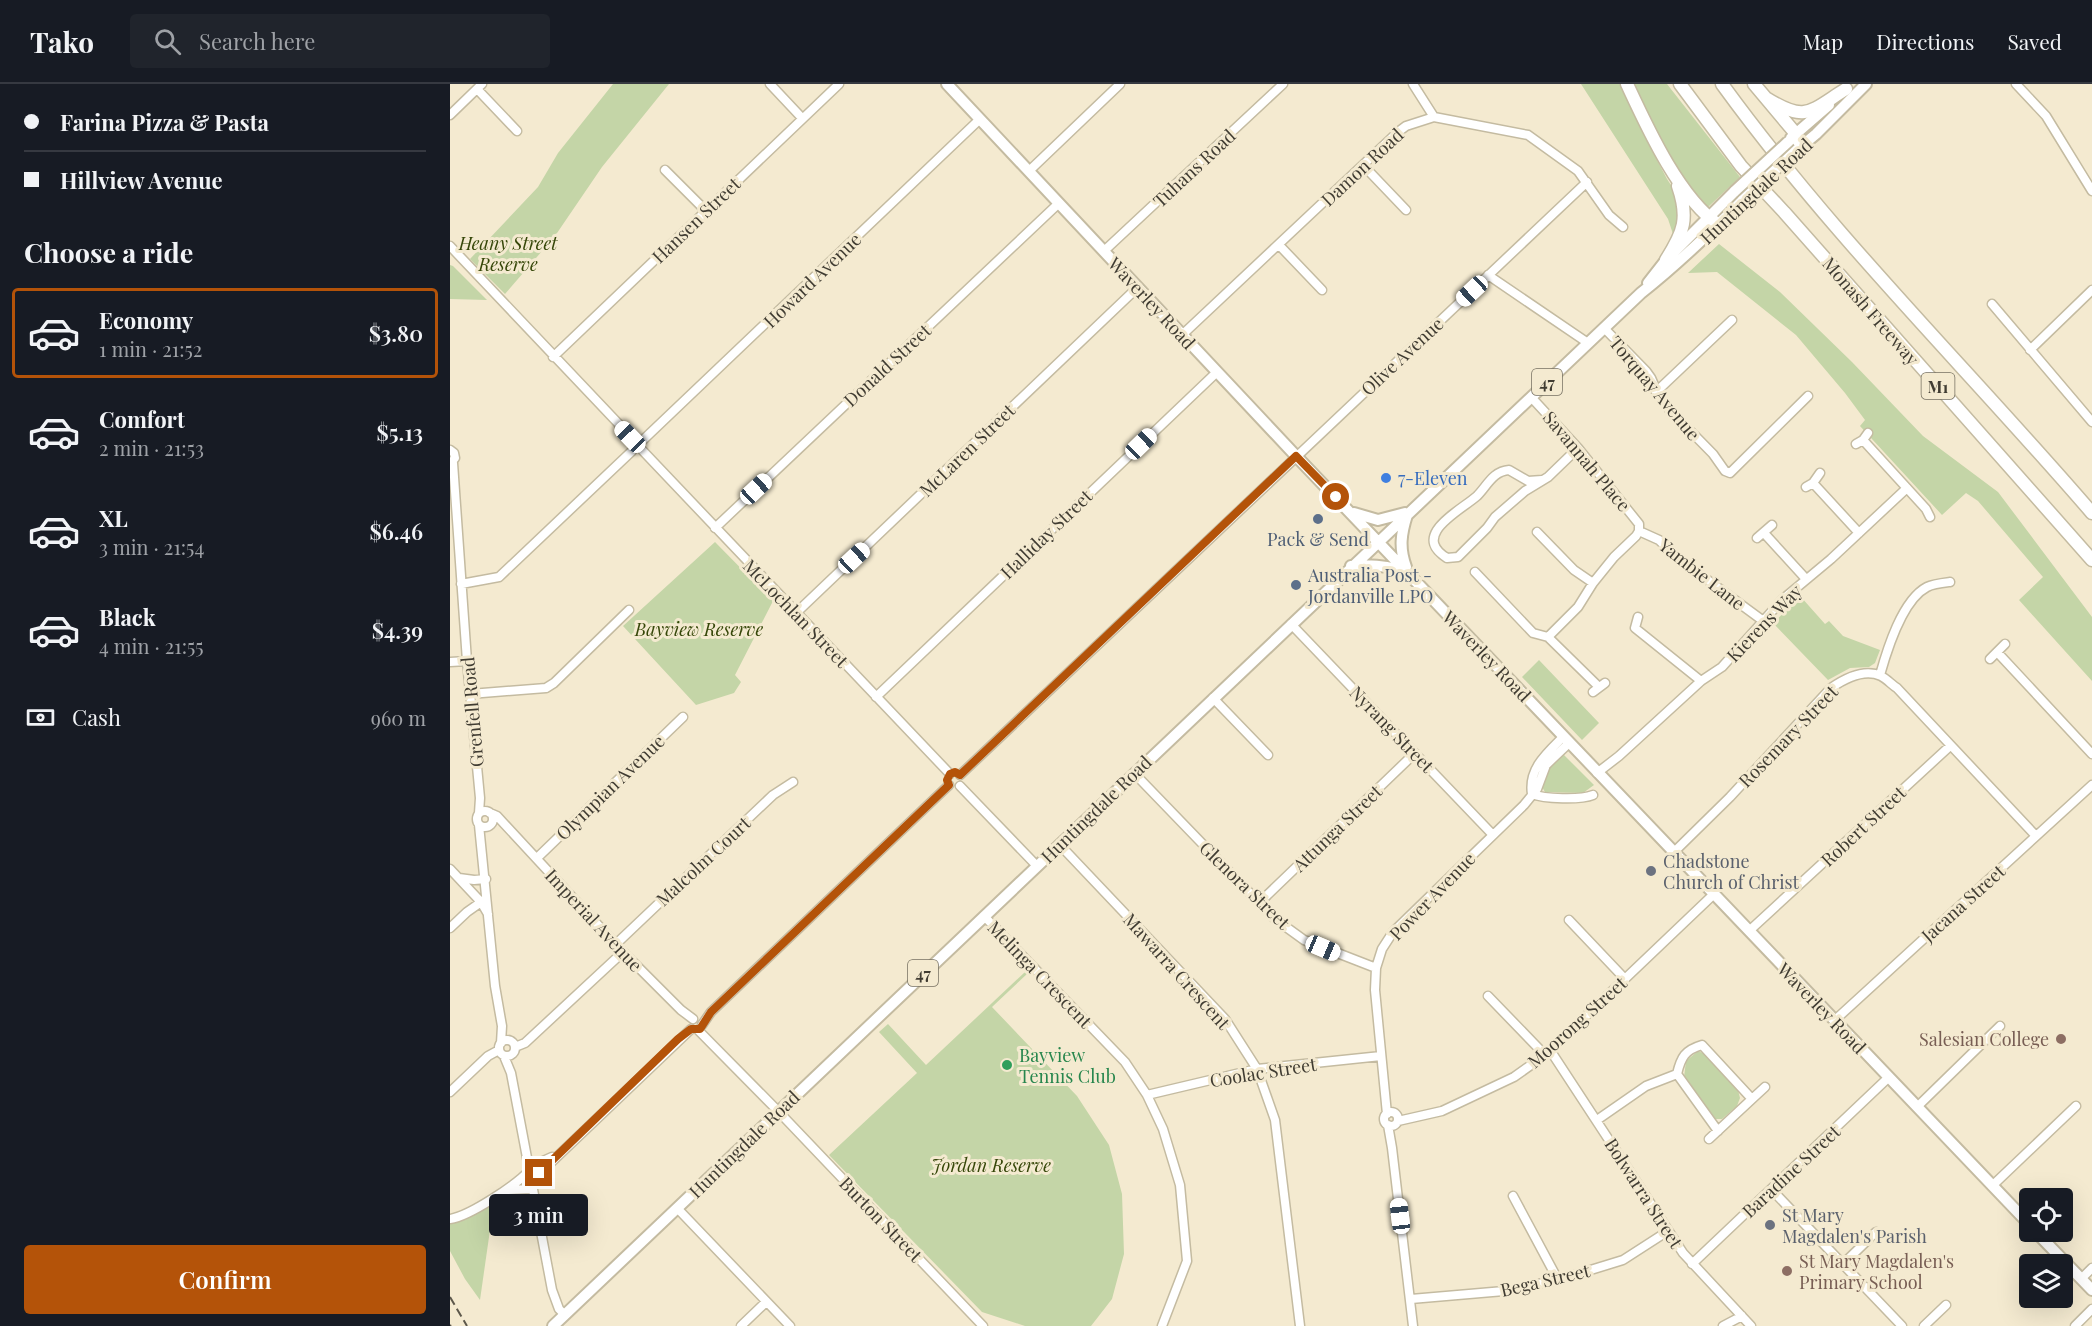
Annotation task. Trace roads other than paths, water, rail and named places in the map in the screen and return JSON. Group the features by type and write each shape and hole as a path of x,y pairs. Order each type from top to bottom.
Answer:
{"highway":[{"path":"1627,84 1674,173 1707,217 1719,225"},
{"name":"Monash Freeway","path":"1680,84 1741,166 2092,560"},
{"name":"Monash Freeway","path":"1722,84 1810,197 2092,513"},
{"path":"1754,84 1795,141"},
{"path":"1766,98 1785,110 1798,114 1808,112 1851,87"},
{"path":"1666,260 1679,238 1685,221 1683,202 1674,173"}],"main road":[{"name":"Waverley Road","path":"947,84 1296,456 2019,1214"},
{"name":"Huntingdale Road","path":"553,1326 1408,512 1641,293 1676,266 1719,225 1795,141 1816,134 1866,84"},
{"name":"Huntingdale Road","path":"1641,293 1666,260 1707,217 1795,141 1851,87"},
{"path":"1351,512 1378,520 1408,512 1400,542 1401,555 1408,573"},
{"path":"1351,566 1392,567 1408,573"},
{"path":"2046,1242 2092,1290"}],"street":[{"path":"770,84 802,118"},
{"name":"Hansen Street","path":"553,357 838,84"},
{"name":"Tuhans Road","path":"1104,252 1283,84"},
{"path":"1413,84 1434,117"},
{"path":"2016,84 2046,116 2092,191"},
{"path":"1029,171 1114,86"},
{"path":"450,115 480,87 517,131"},
{"name":"Damon Road","path":"1182,335 1406,126 1434,117 1528,135 1578,171 1609,215 1623,227"},
{"name":"Howard Avenue","path":"644,440 980,119"},
{"path":"1363,165 1406,210"},
{"path":"665,170 705,210"},
{"name":"Olive Avenue","path":"960,775 1587,182"},
{"name":"Donald Street","path":"715,528 1059,203"},
{"path":"1279,245 1322,290"},
{"path":"450,246 633,440"},
{"path":"450,255 463,261"},
{"path":"1488,276 1588,343"},
{"name":"McLaren Street","path":"796,613 1138,287"},
{"path":"2030,350 2092,290"},
{"path":"1992,304 2092,422"},
{"path":"1656,392 1732,320"},
{"name":"Torquay Avenue","path":"1604,328 1646,371 1661,400 1713,454 1725,471 1730,473 1808,396"},
{"name":"Halliday Street","path":"876,697 1217,372"},
{"name":"Savannah Place","path":"1531,397 1578,448 1639,524 1639,531 1593,583 1578,607 1548,637"},
{"path":"638,438 644,440 646,445 644,451 639,453 632,451 630,446 633,440 638,438"},
{"path":"1862,439 1926,509 1930,517"},
{"path":"1542,480 1528,481 1509,470 1497,473 1476,497 1457,510 1438,529 1433,540 1435,548 1447,558 1458,557 1495,517 1525,491 1542,480 1578,448"},
{"name":"Grenfell Road","path":"450,450 454,455 451,464 451,480 480,798 477,818 486,825"},
{"path":"461,584 499,577 632,451"},
{"name":"McLochlan Street","path":"644,451 950,774"},
{"path":"1820,473 1809,485 1859,532"},
{"name":"Kierens Way","path":"1600,775 1701,681 1722,667 1783,599 1831,559 1906,488"},
{"path":"1772,525 1760,536 1806,579"},
{"name":"Yambie Lane","path":"1639,531 1659,540 1679,559 1762,620"},
{"path":"1537,532 1574,570 1593,583"},
{"path":"1474,573 1533,633 1548,637 1599,687"},
{"path":"1950,582 1925,588 1914,599 1899,622 1880,675 1897,688 2036,836"},
{"path":"470,694 546,688 554,684 629,610"},
{"path":"1638,617 1635,628 1701,681"},
{"name":"Nyrang Street","path":"1291,624 1493,835"},
{"path":"1990,659 2005,644"},
{"path":"1997,652 2092,754"},
{"path":"450,662 467,661"},
{"name":"Rosemary Street","path":"1674,852 1730,797 1831,688 1846,678 1863,674 1880,675"},
{"path":"1213,698 1268,756"},
{"name":"Olympian Avenue","path":"537,858 683,717"},
{"name":"Power Avenue","path":"1413,1326 1392,1148 1393,1119 1385,1089 1381,1056 1375,990 1376,968 1382,949 1393,932 1524,805 1537,789 1546,765 1566,740"},
{"name":"Robert Street","path":"1749,931 1950,746"},
{"name":"Attunga Street","path":"1259,903 1415,753"},
{"path":"955,772 960,775 962,779 960,786 955,788 949,785 947,780 950,774 955,772"},
{"name":"Glenora Street","path":"1134,773 1275,919 1304,940 1376,968"},
{"name":"Malcolm Court","path":"616,944 773,795 793,782"},
{"path":"530,1170 540,1172 949,785"},
{"name":"Jacana Street","path":"1834,1020 2092,785"},
{"path":"960,786 1037,866"},
{"path":"1532,794 1543,797 1593,795"},
{"name":"Grenfell Road","path":"480,798 493,819 486,825 482,842 486,879 484,900"},
{"path":"479,813 483,811 490,813"},
{"name":"Imperial Avenue","path":"490,813 497,816 509,828 616,944 778,1112"},
{"path":"486,825 509,828"},
{"name":"Mawarra Crescent","path":"1059,844 1225,1019 1257,1069 1275,1120 1300,1326"},
{"path":"450,869 484,900 489,917 495,986 532,1189 555,1300 559,1309 565,1314"},
{"path":"459,879 486,879"},
{"name":"Moorong Street","path":"1393,1119 1442,1111 1514,1077 1548,1053 1714,894"},
{"path":"450,928 484,900"},
{"name":"Melinga Crescent","path":"984,916 1125,1062 1147,1095 1163,1128 1180,1185 1187,1261 1162,1326"},
{"path":"1569,920 1625,979"},
{"path":"450,1092 488,1056 525,1043 623,951"},
{"name":"Bolwarra Street","path":"1488,996 1548,1053 1597,1120 1668,1231 1692,1264 1752,1326"},
{"path":"1917,1107 2000,1026"},
{"path":"1718,1131 1677,1074 1681,1058 1693,1047 1702,1045 1752,1098"},
{"name":"Coolac Street","path":"1147,1095 1257,1069 1381,1056"},
{"path":"1597,1120 1646,1086 1677,1074"},
{"name":"Baradine Street","path":"1692,1264 1889,1077"},
{"path":"1709,1139 1765,1087"},
{"path":"1992,1186 2076,1106"},
{"name":"Burton Street","path":"778,1112 983,1326"},
{"path":"450,1219 506,1190 541,1162 555,1156"},
{"path":"506,1190 532,1189"},
{"path":"1771,1189 1902,1326"},
{"path":"1514,1196 1558,1280"},
{"path":"677,1208 790,1326"},
{"name":"Bega Street","path":"1411,1299 1504,1291 1558,1280 1623,1260 1668,1231"},
{"path":"1843,1264 1876,1232"},
{"path":"2081,1279 2092,1268"},
{"path":"741,1326 766,1302"},
{"path":"1924,1326 1947,1305"},
{"path":"2074,1326 2092,1309"},
{"path":"1722,1326 1742,1316"}],"railway":[{"path":"450,1297 467,1326"}],"place":[{"name":"7-Eleven","path":"1386,478"},
{"name":"Pack & Send","path":"1318,519"},
{"name":"Australia Post - Jordanville LPO","path":"1296,585"},
{"name":"Chadstone Church of Christ","path":"1651,871"},
{"name":"Salesian College","path":"2061,1039"},
{"name":"Bayview Tennis Club","path":"1007,1065"},
{"name":"St Mary Magdalen's Parish","path":"1770,1225"},
{"name":"St Mary Magdalen's Primary School","path":"1787,1271"}],"park label":[{"name":"Heany Street Reserve","path":"508,253"},
{"name":"Bayview Reserve","path":"699,629"},
{"name":"Jordan Reserve","path":"991,1165"}]}
